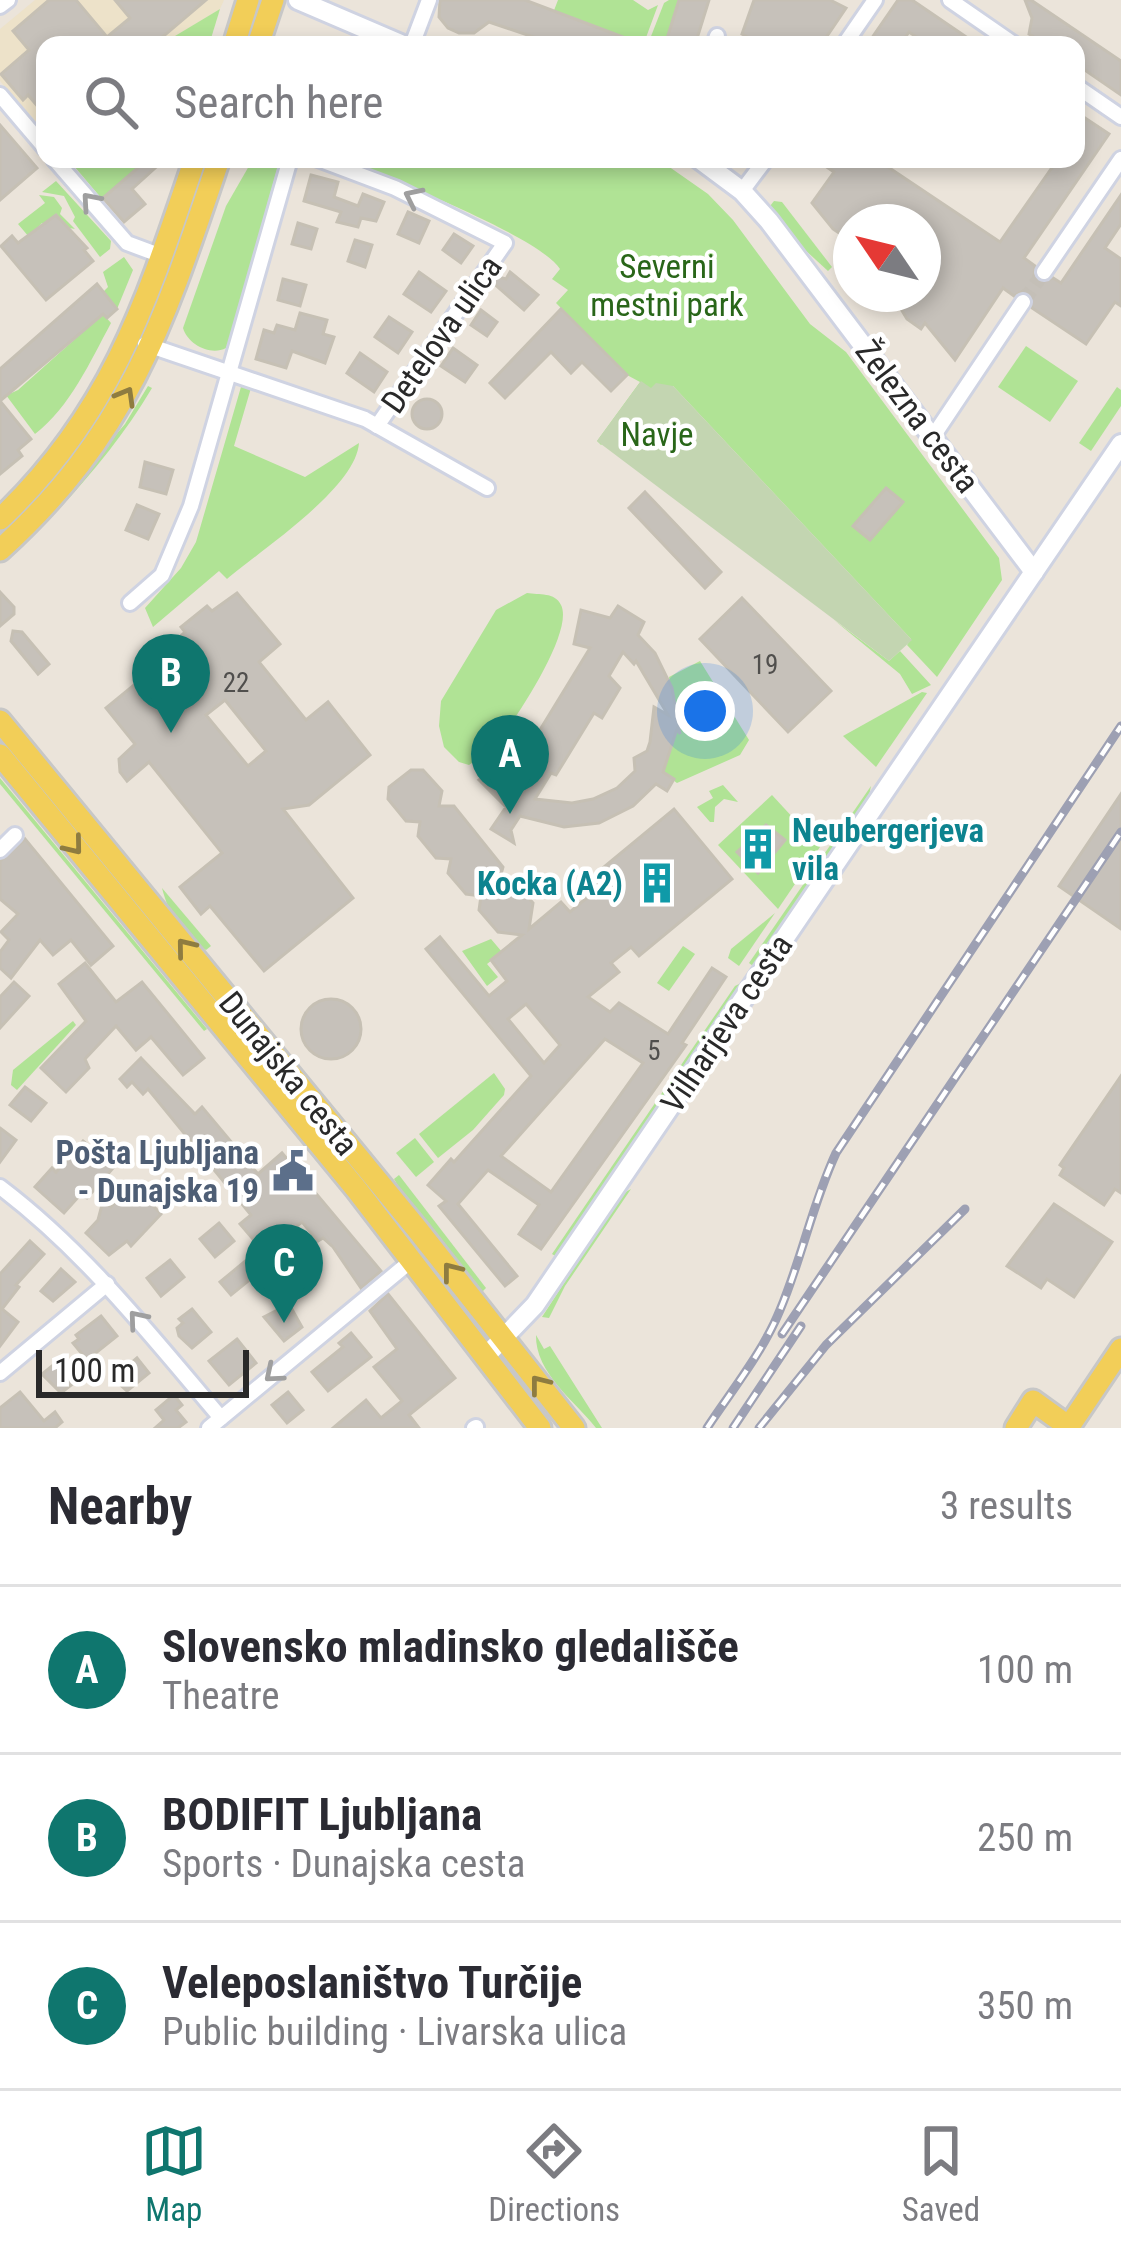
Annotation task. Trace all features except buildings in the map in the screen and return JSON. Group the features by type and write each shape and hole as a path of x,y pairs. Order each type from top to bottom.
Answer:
{"main road":[{"path":"237,36 248,0"},
{"path":"261,36 273,0"},
{"path":"298,0 382,36"},
{"path":"0,519 70,441 142,343 162,256 192,168"},
{"path":"0,550 38,514 114,416 215,168"},
{"name":"Železna cesta","path":"712,168 742,191 777,230 1034,572"},
{"name":"Vilharjeva cesta","path":"485,1358 535,1306 1121,444"},
{"name":"Dunajska cesta","path":"0,721 574,1428"},
{"name":"Dunajska cesta","path":"0,755 357,1190 539,1428"},
{"path":"1016,1428 1033,1401 1069,1428 1121,1349"}],"street":[{"path":"0,6 8,0"},
{"path":"415,36 429,0"},
{"path":"850,36 874,0"},
{"path":"950,0 1003,36"},
{"path":"1085,92 1121,117"},
{"path":"0,95 36,137"},
{"path":"1044,272 1121,159"},
{"path":"62,168 127,243 162,256"},
{"path":"130,603 151,588 170,561 231,371 287,168"},
{"name":"Detelova ulica","path":"341,168 394,188 505,243 377,426"},
{"path":"742,191 759,168"},
{"path":"934,434 1024,302"},
{"path":"142,343 327,403 487,488"},
{"path":"0,850 16,836"},
{"path":"0,1187 107,1284 215,1423 411,1261"},
{"path":"0,1373 107,1284"}],"shaded area":[{"path":"35,0 224,0 220,9 175,36 36,36 36,122 0,81 0,29"}],"green space":[{"path":"558,0 633,0 648,10 658,5 647,36 623,36 553,13"},
{"path":"679,0 667,36 651,36 664,3"},
{"path":"220,9 212,36 175,36"},
{"path":"76,168 139,168 102,199"},
{"path":"248,168 277,168 230,338 226,348 207,350 195,344 183,328 226,206"},
{"name":"Severni mestni park","path":"363,168 671,168 708,194 733,220 810,324 846,352 999,558 1002,580 937,677 907,645 911,639 673,386 601,445 597,441 640,382 627,375 556,303 568,290 552,279 560,269 546,255 459,208"},
{"path":"56,181 111,241 110,249 100,257 73,221 64,196 42,192"},
{"path":"39,195 54,197 62,208 60,214 75,229 42,223 29,237 18,224 45,203"},
{"path":"782,202 832,267 828,271 770,206"},
{"path":"124,257 133,270 117,309 103,292 108,287 103,272"},
{"path":"103,314 111,323 87,368 59,411 35,434 0,387 7,395 18,390"},
{"path":"1026,346 1078,381 1050,422 998,387"},
{"path":"243,380 259,390 251,388 234,446 305,477 359,443 354,461 325,498 283,535 227,579 219,571 153,627 145,608 181,568 196,542"},
{"name":"Navje","path":"641,381 651,388 656,383 673,386 912,640 889,661 597,441"},
{"path":"148,386 152,388 138,411 106,454 15,554 125,424"},
{"path":"1117,387 1121,406 1091,451 1079,443"},
{"path":"527,593 555,598 561,605 559,636 539,679 492,749 469,765 459,762 444,747 439,726 441,701 496,610"},
{"path":"834,620 889,661 900,651 931,685 912,694 900,674"},
{"path":"700,661 749,740 740,755 677,783 662,772 677,727 669,677"},
{"path":"927,693 876,767 843,736"},
{"path":"0,778 207,1029 0,784"},
{"path":"723,785 738,802 724,799 710,822 697,807 713,798 709,791"},
{"path":"871,786 869,796 753,966 749,963"},
{"path":"772,795 820,847 778,909 718,845"},
{"path":"162,888 211,946 206,950 177,924"},
{"path":"775,913 739,966 728,958 731,949"},
{"path":"491,939 502,952 487,964 498,977 487,986 462,951"},
{"path":"683,946 695,954 669,991 657,983"},
{"path":"739,984 557,1257 552,1254 735,986"},
{"path":"73,1021 76,1025 17,1090 11,1085 13,1070"},
{"path":"494,1073 504,1095 473,1130 438,1158 419,1134"},
{"path":"415,1138 434,1162 416,1177 396,1153"},
{"path":"399,1175 486,1288 480,1294 408,1203 394,1179"},
{"path":"631,1189 565,1286 549,1318 542,1317 622,1194"},
{"path":"536,1335 544,1349 550,1346 602,1428 596,1428 549,1374"}],"tunnel":[{"path":"1023,302 1044,272"}],"railway":[{"path":"707,1428 773,1326 836,1153 1121,726"},
{"path":"782,1334 1121,832"},
{"path":"759,1428 826,1345 965,1209"},
{"path":"733,1428 801,1326"}],"place":[{"name":"BODIFIT Ljubljana","path":"171,733"},
{"name":"Slovensko mladinsko gledališče","path":"510,814"},
{"name":"Neubergerjeva vila","path":"758,849"},
{"name":"Kocka (A2)","path":"657,883"},
{"name":"Pošta Ljubljana - Dunajska 19","path":"293,1171"},
{"name":"Veleposlaništvo Turčije","path":"284,1323"}]}
